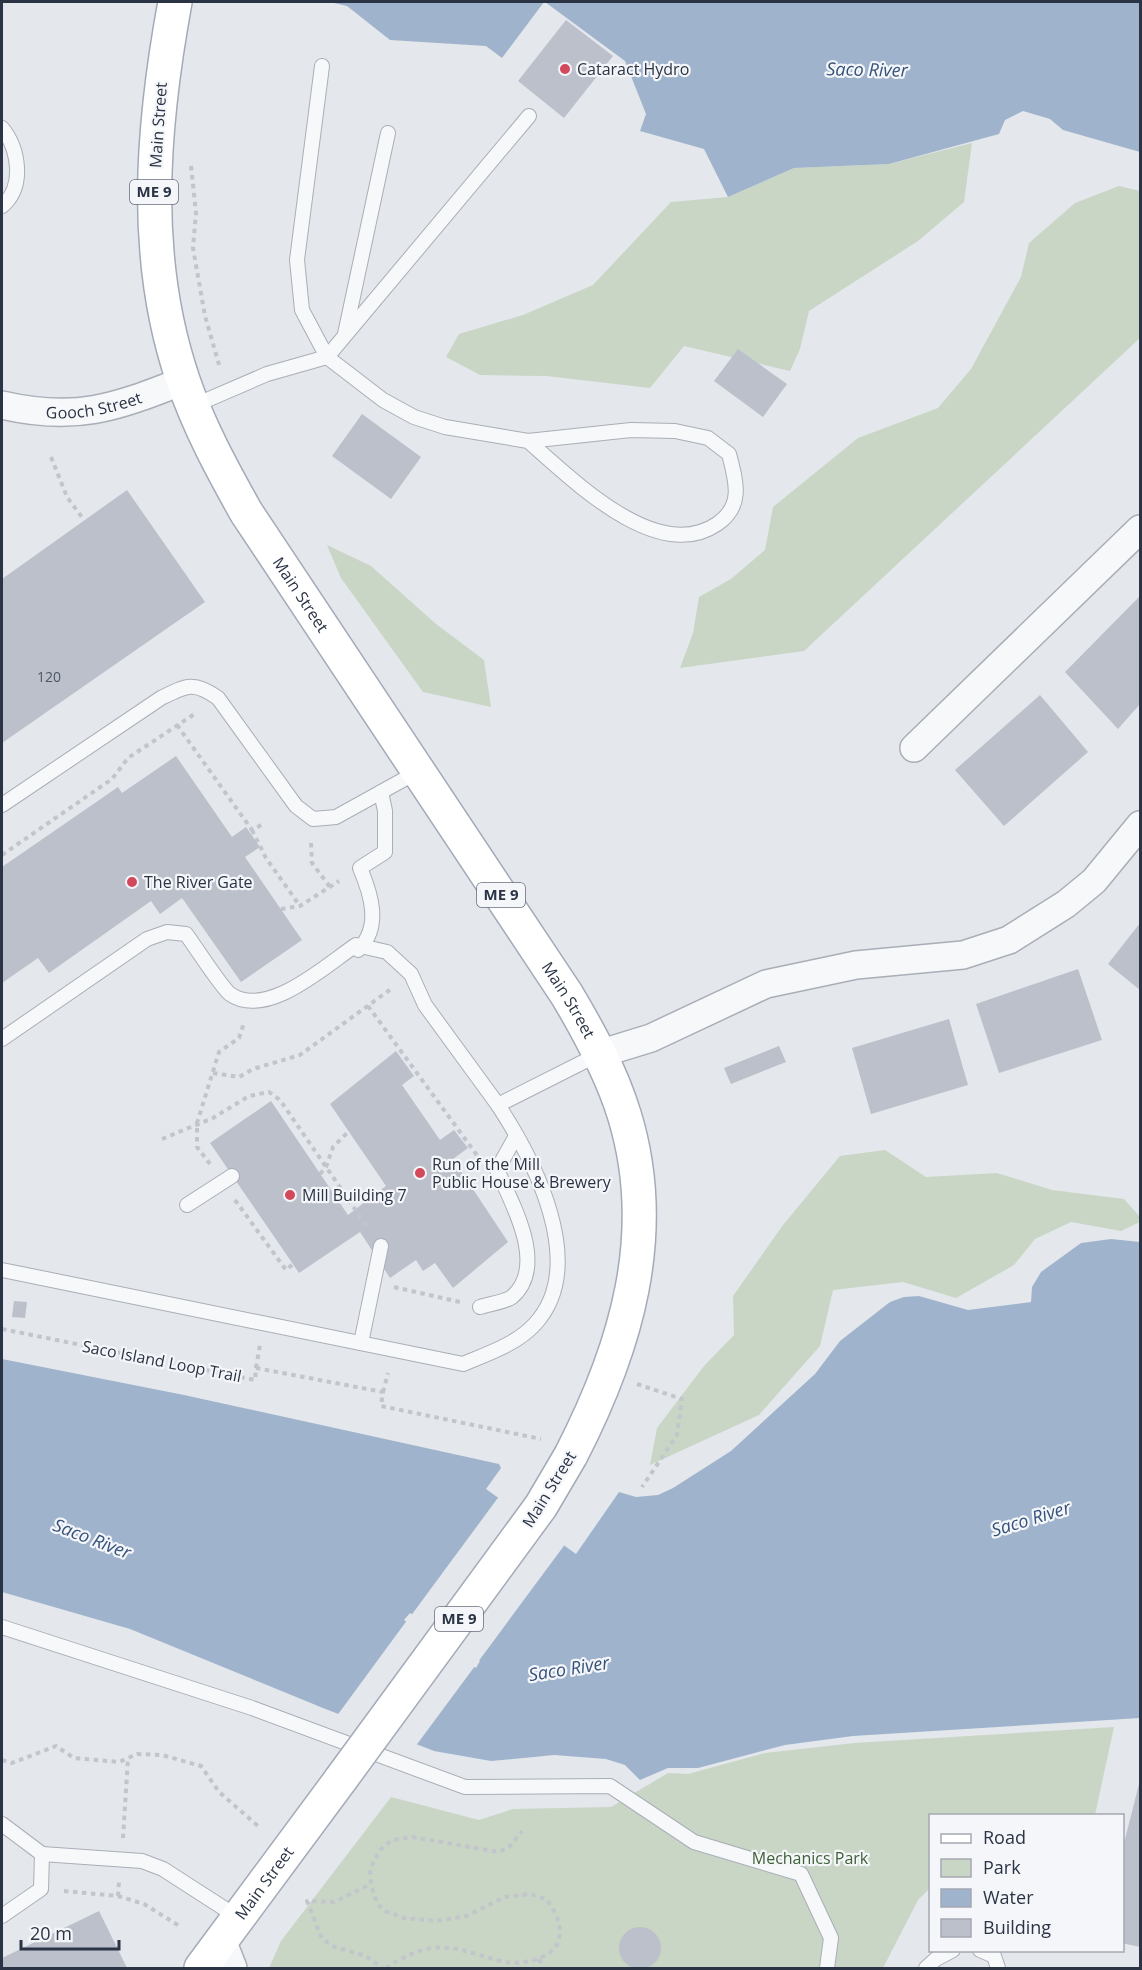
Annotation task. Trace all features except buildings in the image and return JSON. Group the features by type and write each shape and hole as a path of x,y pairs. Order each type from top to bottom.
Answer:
{"main road":[{"name":"Main Street","path":"175,2 157,118 154,193 161,287 173,347 188,394 218,464 246,512 567,995 599,1054 624,1113 634,1162 639,1214 635,1282 620,1344 593,1410 571,1455 541,1506 341,1779 231,1942 201,1968"}],"street":[{"name":"Gooch Street","path":"2,405 29,411 69,414 144,397 188,394"},
{"path":"914,748 1140,529"},
{"path":"599,1054 651,1038 766,984 856,965 963,955 1009,940 1066,904 1094,881 1140,825"}],"lane":[{"path":"322,66 297,260 302,310 327,357 375,394 414,417 482,435 528,441 631,430 675,431 708,438 729,454 737,498 728,517 706,532 670,536 627,519 575,482 528,441"},
{"path":"188,394 229,391 267,374 327,357 529,116"},
{"path":"2,128 8,135 18,177 13,192 2,206"},
{"path":"345,336 388,133"},
{"path":"2,805 161,698 184,686 201,686 218,698 303,813 314,819 336,817 419,771"},
{"path":"2,1029 145,935 155,929 169,926 184,927 245,1004 260,1008 275,1006 348,957 366,941 373,913 372,896 360,868 385,852 385,810 381,792"},
{"path":"2,1039 147,939 167,932 186,934 230,994 255,1002 282,995 356,945 387,952 411,974 425,1005 498,1105 516,1136 544,1192 556,1237 558,1271 549,1303 534,1325 505,1346 463,1364 2,1270"},
{"path":"498,1105 599,1054"},
{"path":"480,1307 511,1297 526,1275 526,1237 497,1170 516,1136"},
{"path":"187,1205 232,1176"},
{"path":"361,1343 381,1246"},
{"path":"2,1627 252,1708 465,1787 610,1786 694,1842 801,1874 831,1938 827,1968"},
{"path":"2,1824 42,1854 142,1861 163,1869 231,1942"},
{"path":"2,1916 41,1889 42,1854"},
{"path":"926,1968 949,1952"},
{"path":"985,1952 994,1956 998,1968"}],"path":[{"path":"190,156 196,213 194,248 204,316 216,359 229,391"},
{"path":"51,457 67,497 84,520"},
{"path":"2,855 112,779 128,758 218,698"},
{"path":"177,725 252,830 266,858 300,906"},
{"path":"252,830 265,823"},
{"path":"312,843 312,863 330,887"},
{"path":"281,909 300,906 360,868"},
{"path":"213,1073 239,1077 253,1069 300,1055 411,974"},
{"path":"368,1006 480,1159"},
{"path":"206,1094 219,1052 239,1038"},
{"path":"162,1139 213,1118 249,1096 269,1092 280,1100 381,1246"},
{"path":"320,1174 326,1167 333,1147 348,1132"},
{"path":"383,1284 480,1307"},
{"name":"Saco Island Loop Trail","path":"2,1329 255,1380 256,1368 383,1392 381,1406 542,1439"},
{"path":"636,1384 682,1399 677,1435 642,1487"},
{"path":"2,1760 12,1762 56,1746 74,1758 119,1762 137,1754 162,1755 201,1766 219,1792 258,1826"},
{"path":"118,1896 128,1758"},
{"path":"368,1886 334,1902 307,1900 322,1939 335,1947 366,1956 384,1968 432,1948 471,1950 507,1962 539,1959 557,1945 560,1935 557,1918 546,1899 530,1894 505,1897 466,1916 437,1922 404,1918 385,1911 377,1903 371,1885 370,1869 380,1850 392,1840 412,1837 499,1852 510,1846 522,1831"},
{"path":"41,1889 118,1896 144,1904 181,1927"},
{"path":"539,1959 544,1968"}],"green space":[{"path":"972,143 964,202 918,241 809,311 800,349 790,371 684,346 650,388 546,376 480,375 446,357 459,334 523,315 593,285 671,202 728,197 794,168 889,164"},
{"path":"1119,186 1140,191 1140,338 804,651 680,668 693,633 699,597 731,579 765,550 773,507 858,438 938,408 971,369 1021,277 1029,243 1075,203"},
{"path":"327,545 371,566 436,624 484,660 491,707 423,692 341,578"},
{"path":"885,1150 926,1177 997,1173 1052,1190 1124,1199 1140,1217 1140,1222 1121,1231 1071,1222 1035,1239 1014,1265 956,1298 903,1282 833,1290 820,1346 759,1415 650,1465 657,1428 704,1366 734,1335 733,1296 783,1225 840,1156"},
{"name":"Mechanics Park","path":"1114,1727 1095,1814 929,1814 929,1889 918,1900 883,1968 269,1968 281,1941 391,1797 479,1820 513,1809 611,1807 668,1773 688,1774 765,1753 854,1743"}],"water":[{"path":"330,2 544,2 502,58 486,46 390,40 347,6"},
{"name":"Saco River","path":"545,2 1140,2 1140,152 1063,130 1050,119 1023,111 1005,120 999,134 889,164 794,168 728,197 704,149 640,131 646,114 625,61"},
{"name":"Saco River","path":"1111,1239 1140,1242 1140,1718 853,1736 785,1745 698,1768 668,1768 640,1780 625,1765 606,1759 554,1755 491,1761 434,1751 130,1629 2,1592 2,1359 184,1395 499,1464 501,1468 486,1489 576,1554 619,1492 636,1497 658,1495 731,1451 815,1374 840,1341 890,1302 904,1297 919,1296 968,1310 1031,1302 1032,1287 1041,1272 1081,1243","holes":["410,1613 480,1661 476,1668 404,1620"]}],"pier":[{"path":"500,1495 566,1543 415,1747 336,1717 408,1619 475,1664 476,1662 410,1617"}],"place":[{"name":"Cataract Hydro","path":"565,69"},
{"name":"The River Gate","path":"132,882"},
{"name":"Run of the Mill Public House & Brewery","path":"420,1173"},
{"name":"Mill Building 7","path":"290,1195"}]}
